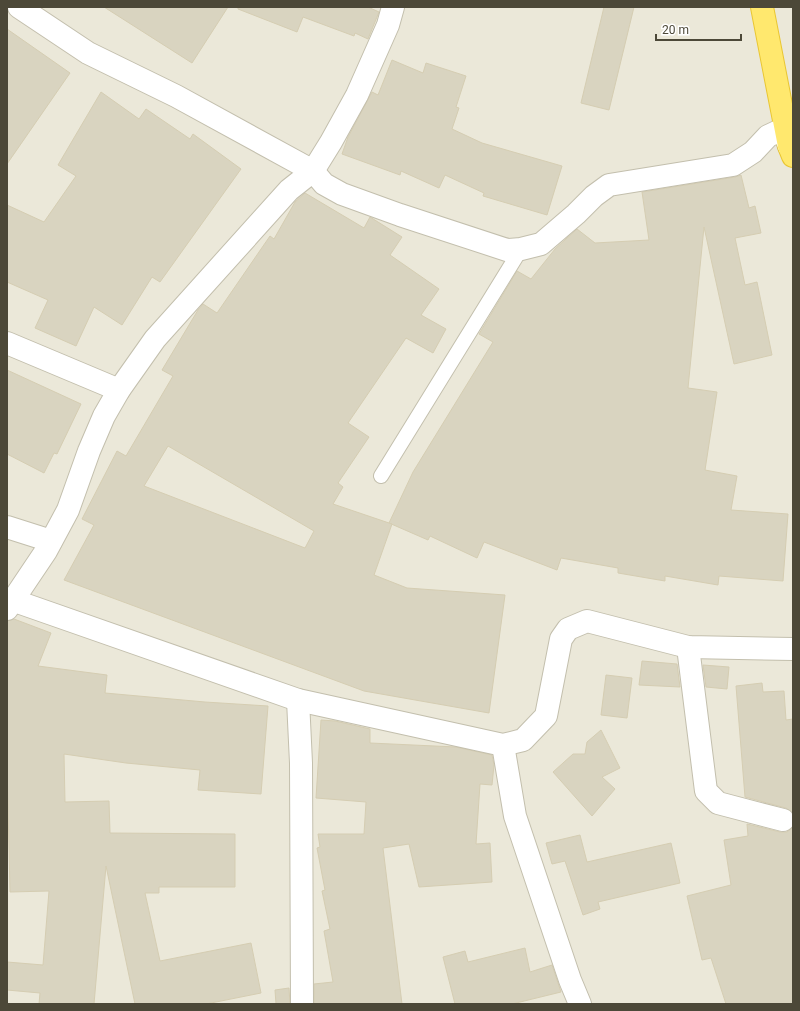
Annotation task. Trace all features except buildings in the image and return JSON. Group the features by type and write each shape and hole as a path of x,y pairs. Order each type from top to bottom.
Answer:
{"highway":[{"path":"762,7 791,151"}],"street":[{"path":"19,7 88,53 176,96 313,170 324,184 342,194 507,250 521,249 541,244 576,214 594,196 609,186 733,165 753,152 768,136 783,129 791,151"},
{"path":"393,7 388,25 357,95 313,170 289,190 155,339 119,390 104,416 68,510 51,541 10,604 298,700 503,745 523,740 546,716 561,639 568,628 587,621 688,647 793,649"},
{"path":"7,343 119,390"},
{"path":"7,526 51,541"},
{"path":"688,647 706,791 718,803 783,820"},
{"path":"298,700 301,763 302,1004"},
{"path":"503,745 515,816 570,980 580,1004"}],"lane":[{"path":"381,476 521,249"}],"shaded area":[{"path":"7,7 793,7 793,1004 7,1004"}]}
